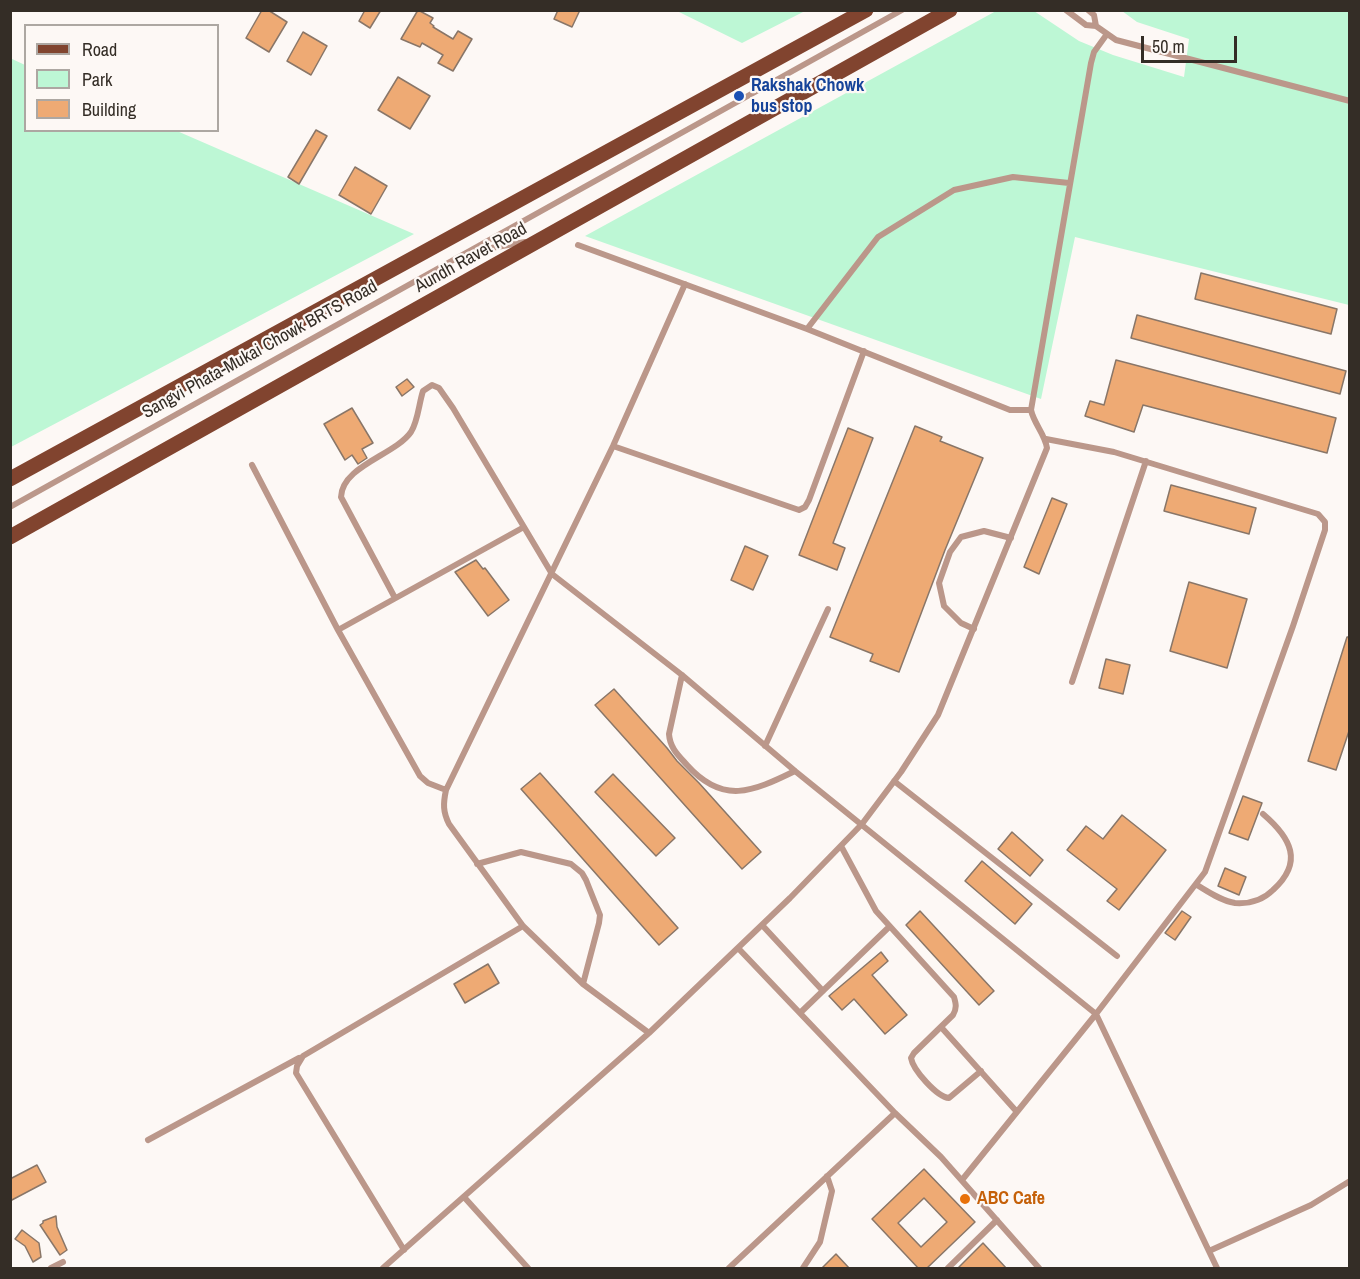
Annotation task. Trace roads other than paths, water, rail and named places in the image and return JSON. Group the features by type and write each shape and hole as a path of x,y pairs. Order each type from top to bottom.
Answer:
{"main road":[{"name":"Aundh Ravet Road","path":"10,478 866,10"},
{"name":"Aundh Ravet Road","path":"10,537 950,10"}],"lane":[{"name":"Sangvi Phata-Mukai Chowk BRTS Road","path":"10,507 902,10"},
{"path":"1066,10 1086,25 1096,26 1116,40 1350,101"},
{"path":"1088,10 1094,15 1096,26"},
{"path":"383,1269 649,1034 762,926 862,824 938,715 1047,448 1046,439 1033,420 1031,410 1091,63 1094,52 1107,34"},
{"path":"807,329 878,237 954,190 1013,177 1069,183"},
{"path":"467,252 547,238"},
{"path":"578,245 807,329 1010,410 1031,410"},
{"path":"649,1034 583,984 523,926 449,824 443,804 446,790 613,446 686,285"},
{"path":"613,446 799,510 805,507 809,500 864,351"},
{"path":"395,598 340,497 341,490 349,477 411,432 423,391 427,386 432,385 439,388 453,408 552,574 682,675 795,771 1096,1014 1217,1269"},
{"path":"962,1180 1197,885 1210,860 1325,530 1325,522 1318,514 1114,452 1046,439"},
{"path":"1072,682 1146,461"},
{"path":"252,465 338,630 420,776 428,783 446,790"},
{"path":"338,630 524,527"},
{"path":"974,629 961,623 944,606 939,583 950,552 961,537 984,531 1011,538"},
{"path":"765,746 828,609"},
{"path":"682,675 669,743 693,772 711,785 728,792 760,788 795,771"},
{"path":"894,781 1117,956"},
{"path":"1197,885 1232,903 1251,903 1266,897 1284,881 1292,866 1290,850 1284,835 1263,814"},
{"path":"841,846 872,904 889,927 954,997 956,1009 914,1053 911,1058 913,1066 939,1095 949,1098 981,1071"},
{"path":"477,864 521,852 571,864 582,873 600,915 600,923 583,984"},
{"path":"148,1140 303,1056 523,926"},
{"path":"762,926 823,991"},
{"path":"800,1013 889,927"},
{"path":"738,948 895,1113 941,1157 1039,1269"},
{"path":"941,1027 1017,1112"},
{"path":"303,1056 296,1073 404,1250"},
{"path":"729,1269 895,1113"},
{"path":"802,1269 820,1242 832,1191 827,1176"},
{"path":"1209,1251 1311,1205 1350,1180"},
{"path":"464,1197 528,1269"},
{"path":"948,1269 997,1220"},
{"path":"51,1269 63,1262"},
{"path":"515,1269 522,1262"}],"place":[{"name":"Rakshak Chowk bus stop","path":"739,96"},
{"name":"ABC Cafe","path":"965,1199"}]}
